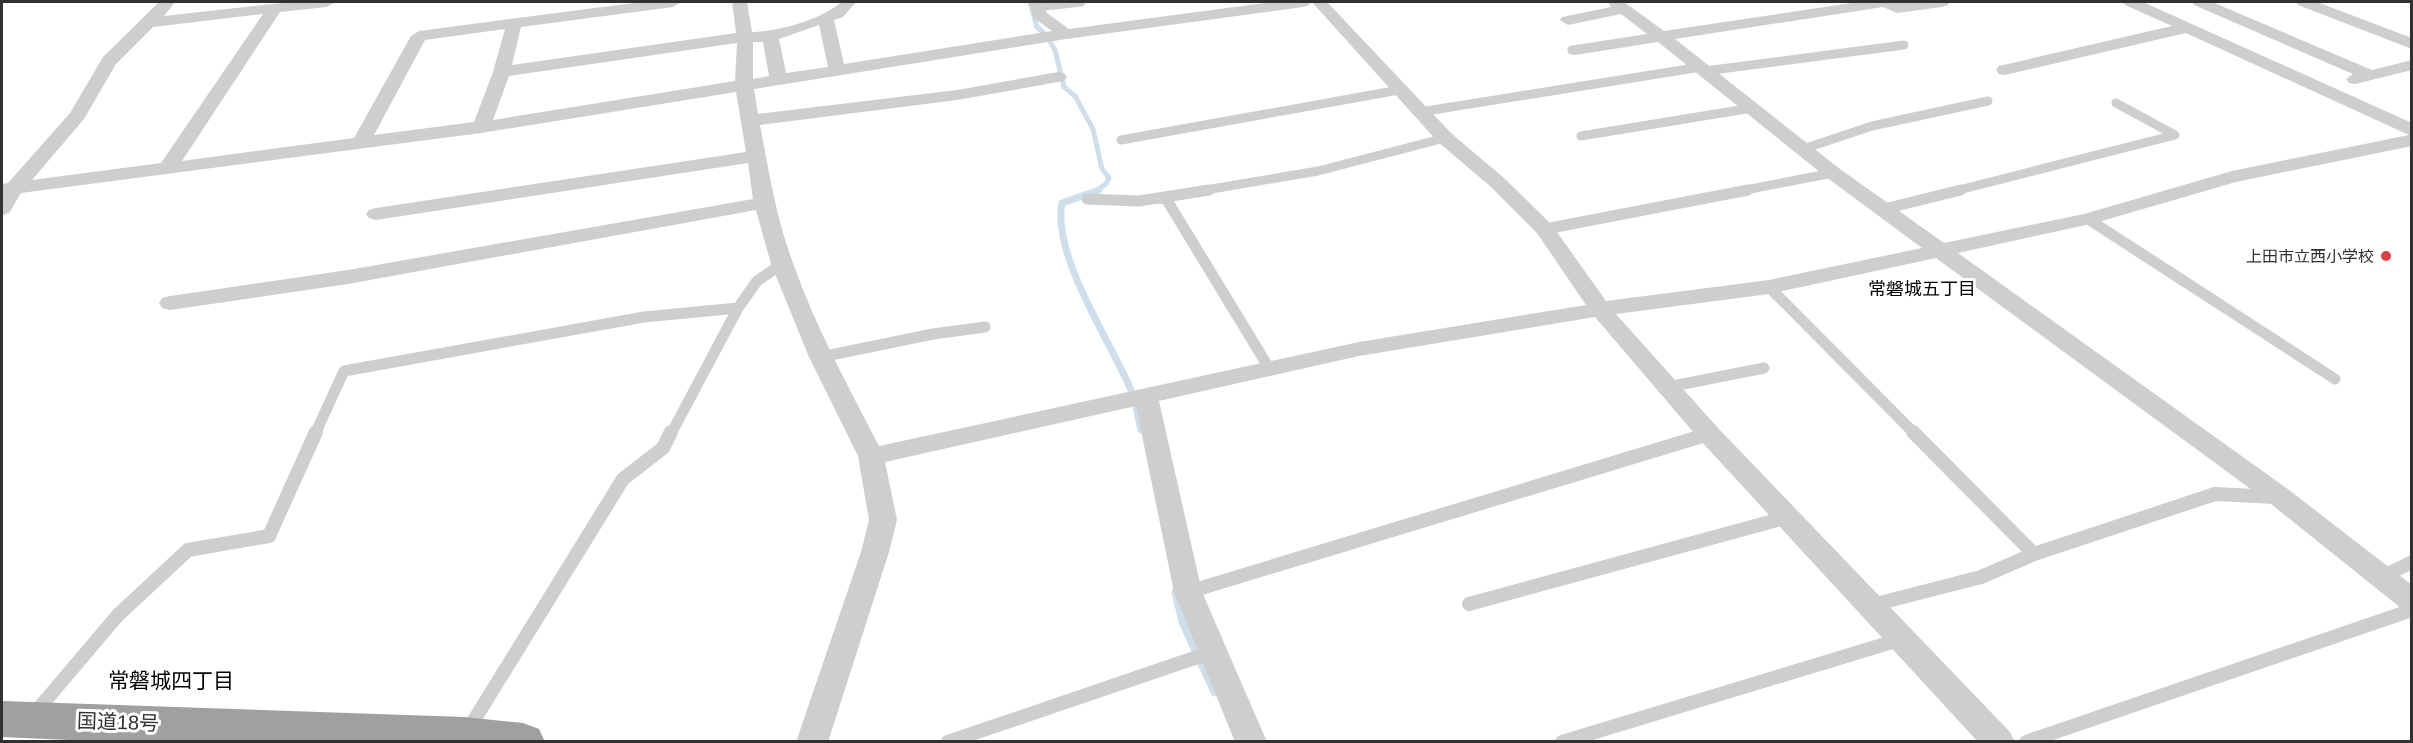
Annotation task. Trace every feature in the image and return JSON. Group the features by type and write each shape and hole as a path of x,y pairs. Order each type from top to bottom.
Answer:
{"highway":[{"name":"国道18号","path":"16,719 464,736 523,741"}],"street":[{"path":"2,209 8,189 78,115 109,61 167,2"},
{"path":"149,22 327,2"},
{"path":"362,141 418,36 673,2"},
{"path":"740,2 745,37 744,84 764,203 782,264 821,357 871,456 883,520 875,552 812,741"},
{"path":"501,72 745,37 770,37 837,14 849,2"},
{"path":"8,189 481,127 1066,34 1303,2"},
{"path":"1319,2 1445,138 1497,182 1545,229 1600,309 1709,434 1999,741"},
{"path":"1575,50 1886,2 1897,8 1942,2"},
{"path":"2131,2 2412,130"},
{"path":"2200,2 2370,75"},
{"path":"2304,2 2412,44"},
{"path":"1036,4 1040,15 1066,34"},
{"path":"1568,20 1620,5 1833,173 1936,250 2280,497 2412,601"},
{"path":"168,167 275,8"},
{"path":"826,18 837,70"},
{"path":"481,127 501,72 514,24"},
{"path":"2005,70 2187,28"},
{"path":"770,37 778,79"},
{"path":"2319,88 2412,65"},
{"path":"750,121 957,95 1058,77"},
{"path":"871,456 1359,349 1600,309 1769,286 2088,219 2232,177 2412,140"},
{"path":"376,214 755,156"},
{"path":"170,303 348,277 764,203"},
{"path":"1146,396 1188,592 1251,741"}],"lane":[{"path":"1036,4 1081,2"},
{"path":"1420,112 1703,69 1904,45"},
{"path":"1121,140 1399,90"},
{"path":"1803,149 1872,126 1988,101"},
{"path":"1884,209 2175,135 2116,104"},
{"path":"1581,136 1752,108"},
{"path":"1087,200 1138,201 1318,171 1445,138"},
{"path":"1545,229 1833,173"},
{"path":"1165,197 1269,368"},
{"path":"2088,219 2335,378"},
{"path":"464,736 623,480 663,448 738,308 757,281 782,264"},
{"path":"1769,286 2034,554"},
{"path":"16,719 118,615 188,550 269,536 344,371 644,317 738,308"},
{"path":"821,357 933,334 985,327"},
{"path":"1668,387 1764,368"},
{"path":"1188,592 1709,434"},
{"path":"1872,605 1981,577 2034,554 2215,494 2280,497"},
{"path":"1469,604 1788,517"},
{"path":"2382,577 2412,562"},
{"path":"2026,741 2412,610"},
{"path":"1562,741 1903,639"},
{"path":"948,741 1212,652"}],"waterway":[{"path":"1030,2 1037,27 1045,34 1055,50 1064,87 1075,96 1093,129 1102,169 1109,178 1106,184 1096,191"},
{"path":"1099,190 1062,203 1061,224 1074,272 1131,390 1141,430"},
{"path":"1176,592 1183,622 1215,692"}],"place":[{"name":"上田市立西小学校","path":"2386,256"}],"district":[{"name":"常磐城五丁目","path":"1922,289"},
{"name":"常磐城四丁目","path":"171,680"}]}
